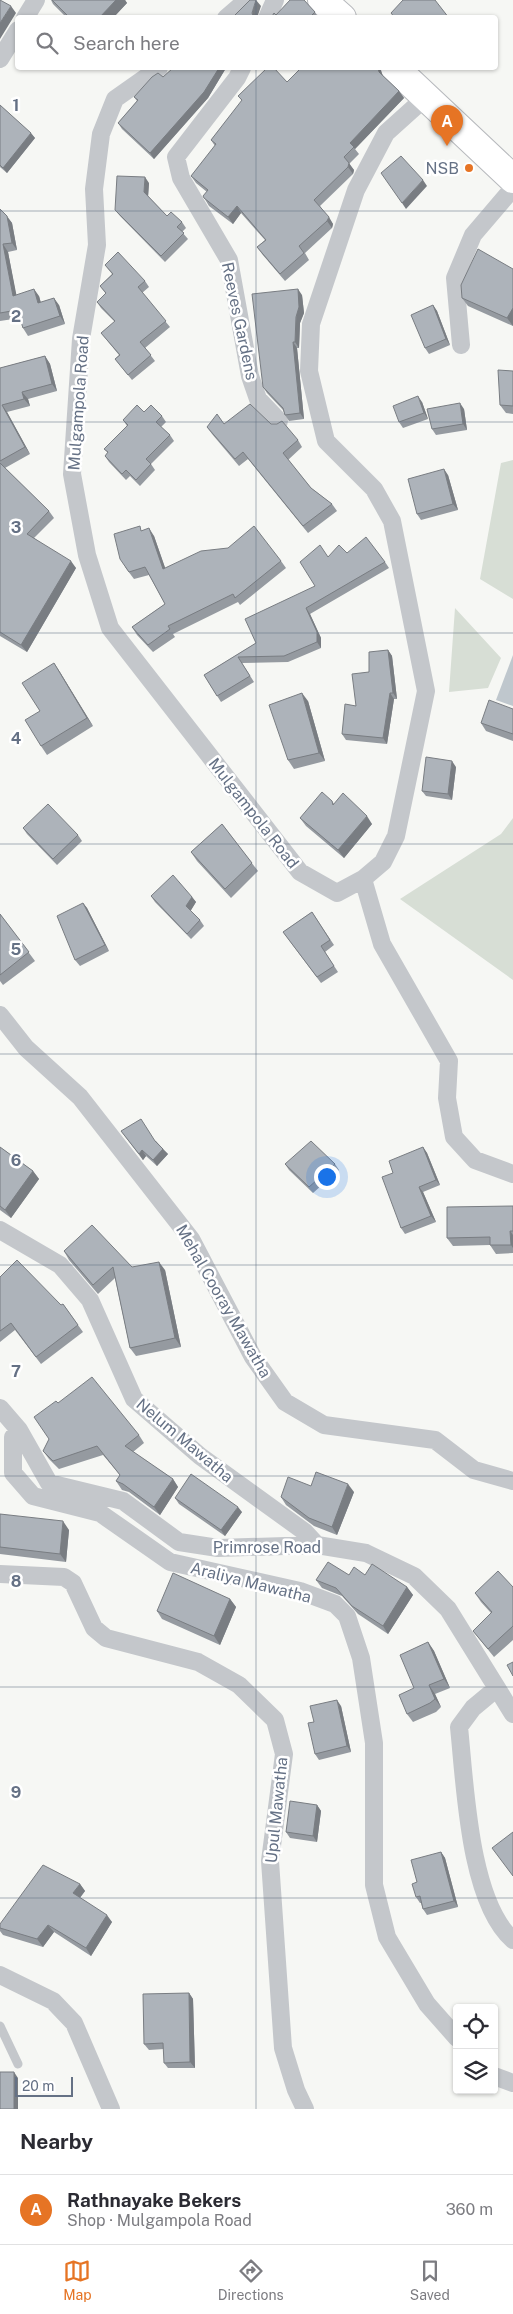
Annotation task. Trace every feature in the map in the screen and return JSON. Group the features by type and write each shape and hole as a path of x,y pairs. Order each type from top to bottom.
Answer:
{"highway":[{"path":"322,0 339,15"},
{"path":"397,70 513,179"}],"street":[{"path":"27,15 36,0"},
{"path":"230,15 247,0"},
{"path":"268,15 275,0"},
{"path":"0,59 15,35"},
{"name":"Mulgampola Road","path":"156,70 115,99 101,134 94,189 97,245 81,339 72,474 87,555 110,628 300,872 337,893 363,880 383,862 396,836 426,691 392,521 374,489 326,441 309,371 311,324 356,190 386,133 426,97"},
{"name":"Reeves Gardens","path":"241,70 237,78 176,157 181,178 229,260 250,376 258,399 279,422"},
{"path":"461,345 455,278 473,235 513,188"},
{"path":"363,880 382,944 449,1061 447,1098 454,1136 475,1160 513,1174"},
{"name":"Mehal Cooray Mawatha","path":"0,1015 26,1048 80,1097 191,1239 253,1357 285,1402 324,1425 435,1440 474,1470 513,1481"},
{"name":"Nelum Mawatha","path":"0,1230 60,1266 90,1300 134,1399 200,1456 305,1532 317,1545"},
{"name":"Primrose Road","path":"0,1408 19,1430 49,1483 123,1501 179,1542 218,1548 317,1545 366,1553 414,1576 448,1609 513,1714"},
{"name":"Araliya Mawatha","path":"19,1430 13,1437 13,1473 34,1496 100,1513 170,1562 300,1591 335,1604 347,1616 361,1658 374,1743 374,1884 387,1937 427,2004 453,2033"},
{"name":"Upul Mawatha","path":"0,1574 64,1577 73,1583 94,1628 106,1638 198,1662 239,1685 275,1720 284,1754 270,1861 283,2048 296,2090 306,2109"},
{"path":"497,1688 473,1708 458,1727 474,1850 484,1896 504,1932 513,1940"},
{"path":"0,1975 53,2002 74,2023 111,2109"},
{"path":"498,2077 513,2083"}],"lane":[{"path":"0,2026 18,2064"}],"shaded area":[{"path":"513,460 513,599 480,579 501,463"},
{"path":"455,608 501,658 488,688 449,692"},
{"path":"513,655 513,706 496,700"},
{"path":"513,818 513,980 400,899 501,834"}],"building":[{"path":"0,0 11,6 0,23"},
{"path":"52,0 116,0 102,15 67,15"},
{"path":"250,0 256,0 253,15 235,15"},
{"path":"290,0 304,0 315,12 312,15 276,15"},
{"path":"403,0 435,0 447,15 393,15 391,13"},
{"path":"171,70 218,70 204,92 150,153 118,123 138,100 134,97 152,77 158,73 163,77"},
{"path":"265,70 276,70 287,82 299,70 378,70 399,91 350,143 354,147 344,157 349,163 348,167 314,200 329,217 327,221 299,246 304,253 280,274 257,247 266,240 237,206 228,217 204,198 203,196 208,190 191,176 216,144 211,140 242,100 238,96"},
{"path":"0,105 31,133 3,168 0,165"},
{"path":"401,156 423,180 402,203 381,173"},
{"path":"117,176 145,177 144,192 167,216 171,212 182,222 177,227 184,233 161,256 115,210"},
{"path":"0,209 7,216 12,243 3,244 13,296 34,289 38,303 54,298 60,316 23,328 17,310 0,313"},
{"path":"478,249 513,269 513,308 507,318 462,298 461,285"},
{"path":"118,252 145,281 138,287 166,321 140,342 151,355 128,375 115,359 120,355 101,333 115,321 97,302 106,293 100,286 113,274 105,265"},
{"path":"298,289 299,307 296,317 295,342 293,342 300,413 285,415 283,408 263,387 252,294"},
{"path":"433,305 446,339 425,348 411,315"},
{"path":"45,356 52,384 22,392 24,399 2,405 25,447 0,461 0,368"},
{"path":"498,370 513,371 513,406 500,405"},
{"path":"418,396 424,413 399,422 393,406"},
{"path":"460,403 463,424 432,429 427,409"},
{"path":"250,404 271,424 277,424 282,421 298,440 283,453 311,488 332,504 303,526 243,452 235,459 207,427 217,414 224,424"},
{"path":"137,405 144,412 151,405 162,416 156,422 170,435 146,459 151,464 136,480 126,470 122,474 105,456 108,452 104,449 128,425 123,420"},
{"path":"0,463 49,511 27,534 71,561 21,645 0,632"},
{"path":"444,469 453,504 417,514 408,479"},
{"path":"140,526 141,531 149,528 163,569 201,551 228,548 254,526 281,561 235,598 233,594 168,626 170,629 148,645 132,627 165,604 145,567 129,572 120,559 114,534"},
{"path":"366,537 385,562 306,608 317,632 317,642 284,656 238,657 250,676 217,696 204,675 256,643 245,619 315,586 300,562 320,545 328,557 339,545 347,553"},
{"path":"388,650 393,693 390,693 383,738 342,734 345,704 356,706 352,674 369,672 369,652"},
{"path":"54,663 87,718 41,746 25,720 40,711 22,683"},
{"path":"302,693 319,753 288,760 269,705"},
{"path":"489,700 513,709 513,734 481,723"},
{"path":"426,757 452,761 448,794 422,791"},
{"path":"322,792 332,801 333,805 343,793 367,816 338,850 300,818"},
{"path":"48,804 78,835 53,859 23,828"},
{"path":"222,824 252,863 225,889 191,852"},
{"path":"173,875 192,897 186,906 200,920 187,934 151,896"},
{"path":"83,903 105,945 75,960 57,916"},
{"path":"312,912 330,940 321,946 334,966 317,977 283,932"},
{"path":"0,914 29,952 0,975"},
{"path":"141,1119 155,1141 163,1149 153,1160 142,1150 139,1154 121,1131"},
{"path":"311,1141 335,1164 309,1187 285,1164"},
{"path":"0,1147 33,1171 5,1210 0,1206"},
{"path":"423,1147 436,1180 419,1187 431,1216 401,1228 382,1177 393,1173 389,1161"},
{"path":"513,1206 513,1231 510,1231 511,1245 490,1245 490,1237 447,1238 447,1207"},
{"path":"92,1225 132,1267 159,1262 175,1338 130,1348 113,1267 93,1285 64,1251"},
{"path":"17,1260 61,1305 63,1304 78,1325 36,1357 11,1323 0,1331 0,1277"},
{"path":"92,1377 139,1435 125,1446 173,1479 154,1507 116,1481 120,1475 97,1446 53,1461 43,1451 49,1439 34,1417 56,1401 58,1403"},
{"path":"316,1472 348,1484 332,1527 309,1518 281,1497 288,1477 311,1486"},
{"path":"191,1474 238,1507 221,1530 175,1498"},
{"path":"0,1514 63,1521 60,1554 0,1547"},
{"path":"328,1562 349,1575 354,1567 365,1575 372,1564 407,1587 383,1626 352,1606 336,1588 316,1580"},
{"path":"498,1571 513,1587 513,1626 488,1649 473,1631 492,1612 475,1593"},
{"path":"173,1573 230,1599 214,1636 157,1611"},
{"path":"428,1642 444,1679 429,1685 435,1699 407,1714 399,1695 414,1688 400,1655"},
{"path":"513,1662 513,1676 507,1665"},
{"path":"337,1700 347,1746 315,1754 308,1723 314,1722 310,1706"},
{"path":"290,1801 317,1805 313,1836 286,1832"},
{"path":"513,1832 513,1876 492,1848"},
{"path":"441,1852 454,1901 423,1909 420,1896 416,1897 412,1884 417,1882 411,1860"},
{"path":"43,1865 80,1884 73,1893 107,1915 86,1948 48,1925 37,1939 0,1928 0,1924"},
{"path":"189,1993 190,2062 164,2063 163,2043 144,2044 143,1994"},
{"path":"0,2072 14,2072 14,2109 0,2109"}],"place":[{"name":"Rathnayake Bekers","path":"447,146"},
{"name":"NSB","path":"469,168"}]}
